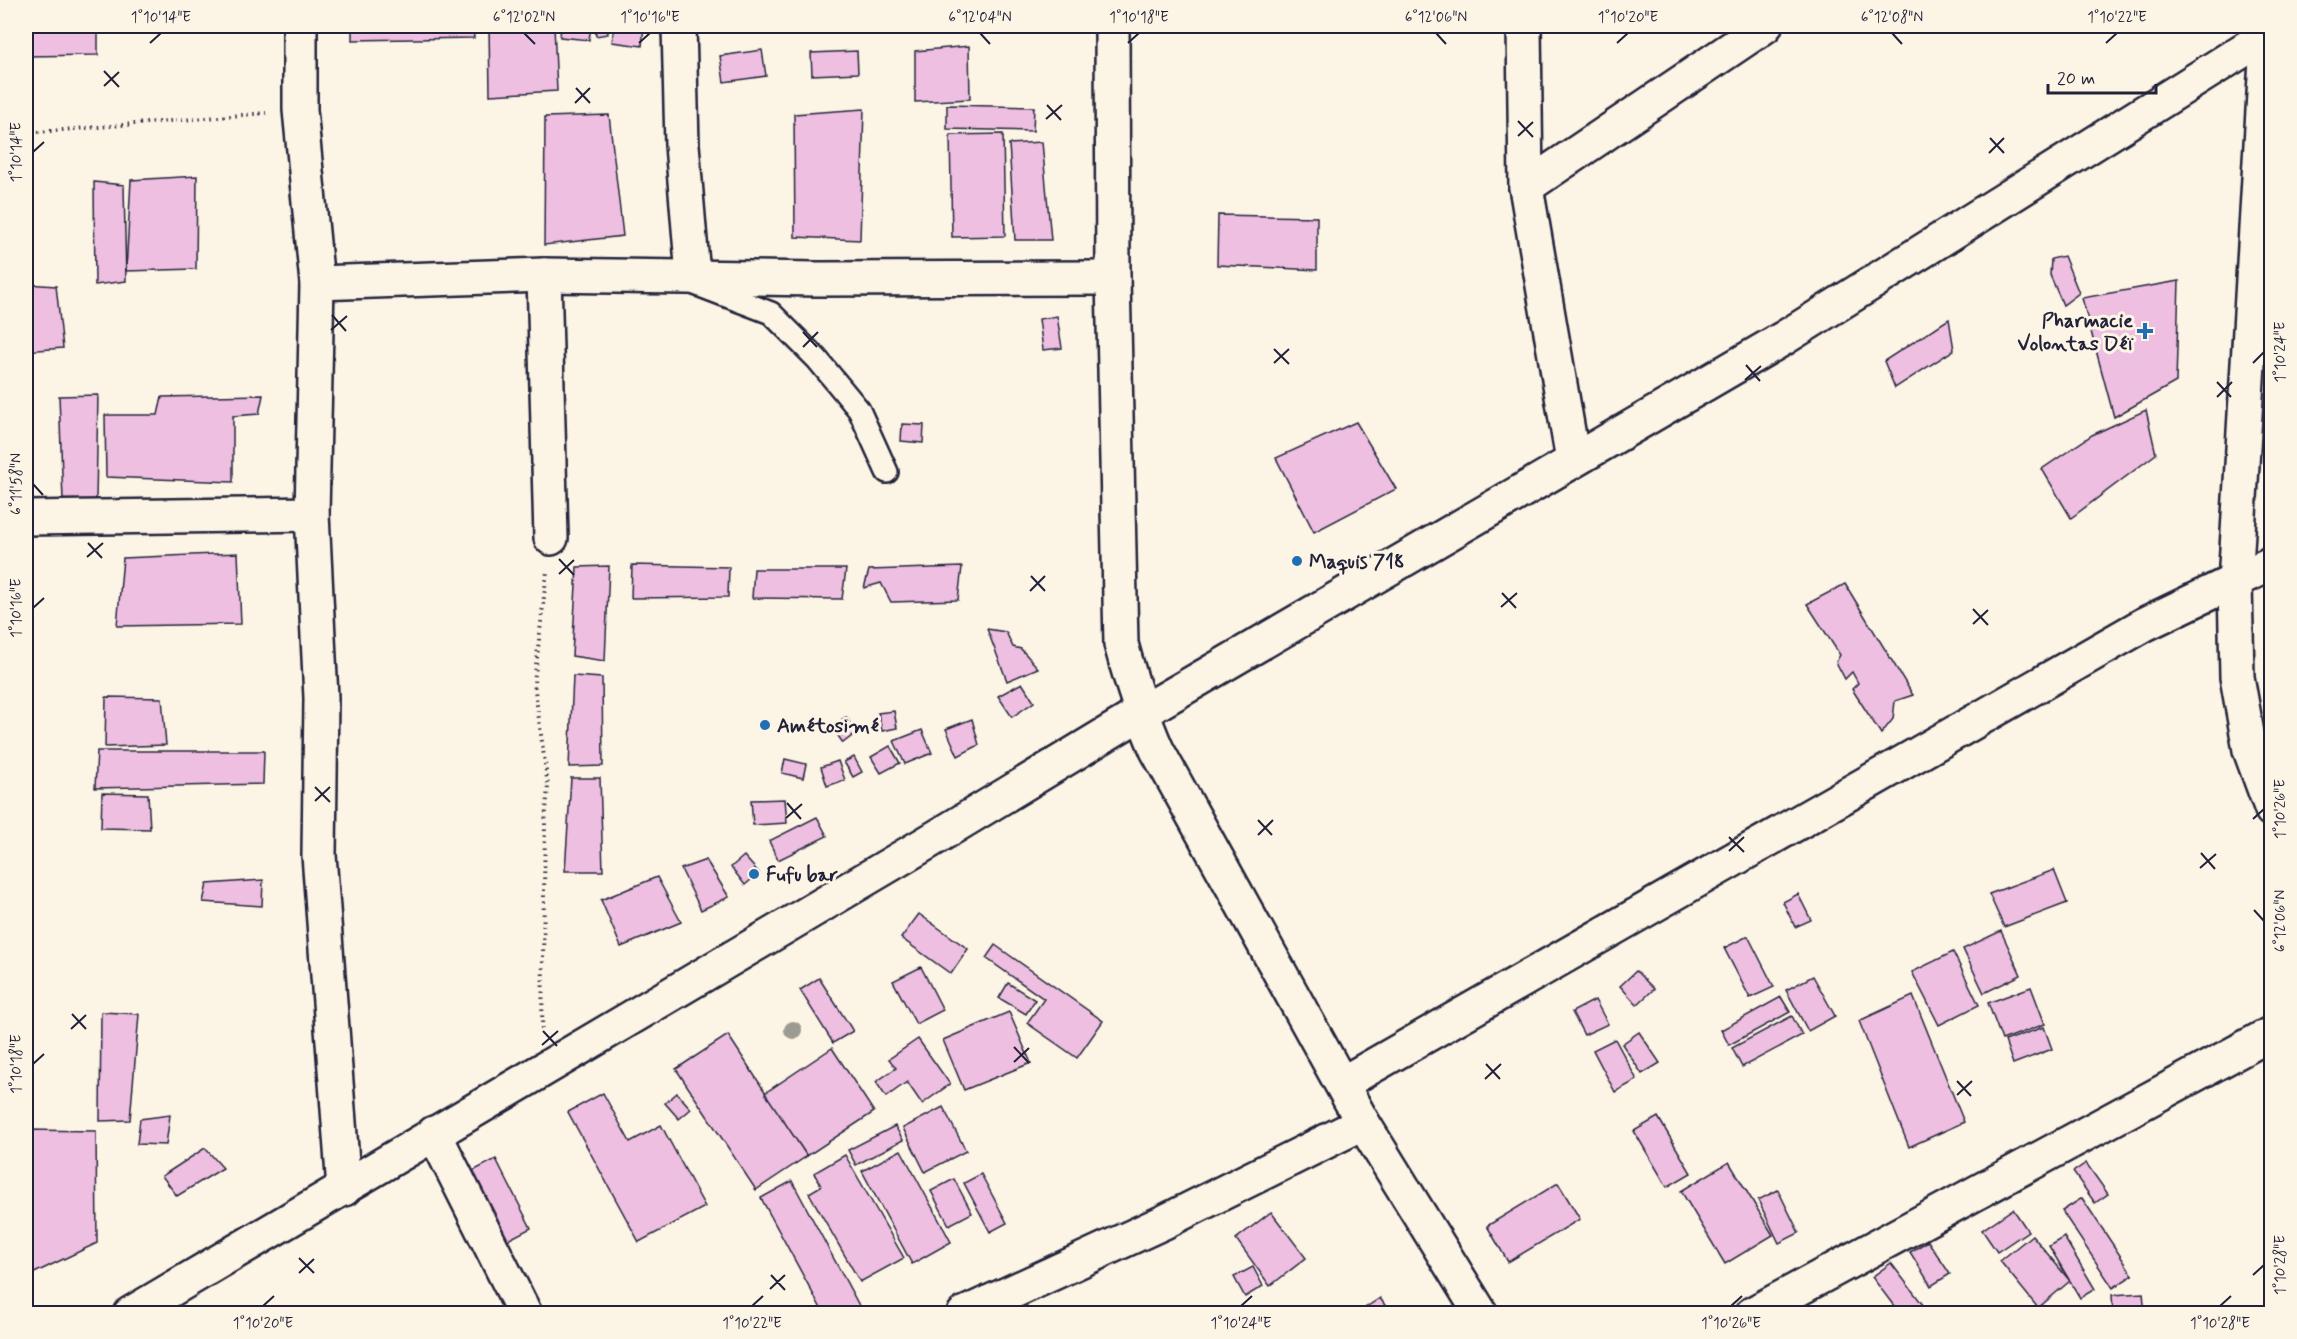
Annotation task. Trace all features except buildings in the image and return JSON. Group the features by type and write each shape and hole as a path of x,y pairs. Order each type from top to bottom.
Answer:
{"street":[{"path":"300,26 300,110 317,284 312,514 321,698 319,855 344,1189"},
{"path":"679,26 686,276"},
{"path":"1112,26 1113,278 1121,644 1141,713 1157,750 1343,1083 1363,1123 1481,1314"},
{"path":"1524,26 1526,187 1573,460"},
{"path":"1526,187 1765,26"},
{"path":"130,1314 344,1189 434,1133 542,1072 1141,713 1784,338 2269,31"},
{"path":"2269,31 2235,583 2237,677 2250,750 2271,810"},
{"path":"317,284 544,275 817,279 1113,278"},
{"path":"544,275 551,538"},
{"path":"26,518 312,514"},
{"path":"1343,1083 2145,624 2235,583 2271,563"},
{"path":"1752,1314 2271,1033"},
{"path":"964,1314 1024,1301 1164,1222 1363,1123"},
{"path":"434,1133 525,1314"}],"lane":[{"path":"686,276 771,313 817,359 859,410 887,472"}],"path":[{"path":"26,133 300,110"},
{"path":"542,1072 544,823 548,786 534,683 551,538"}],"place":[{"name":"Pharmacie Volontas Déï","path":"2145,331"},
{"name":"Maquis 718","path":"1297,561"},
{"name":"Amétosimé","path":"765,725"},
{"name":"Fufu bar","path":"754,874"}]}
